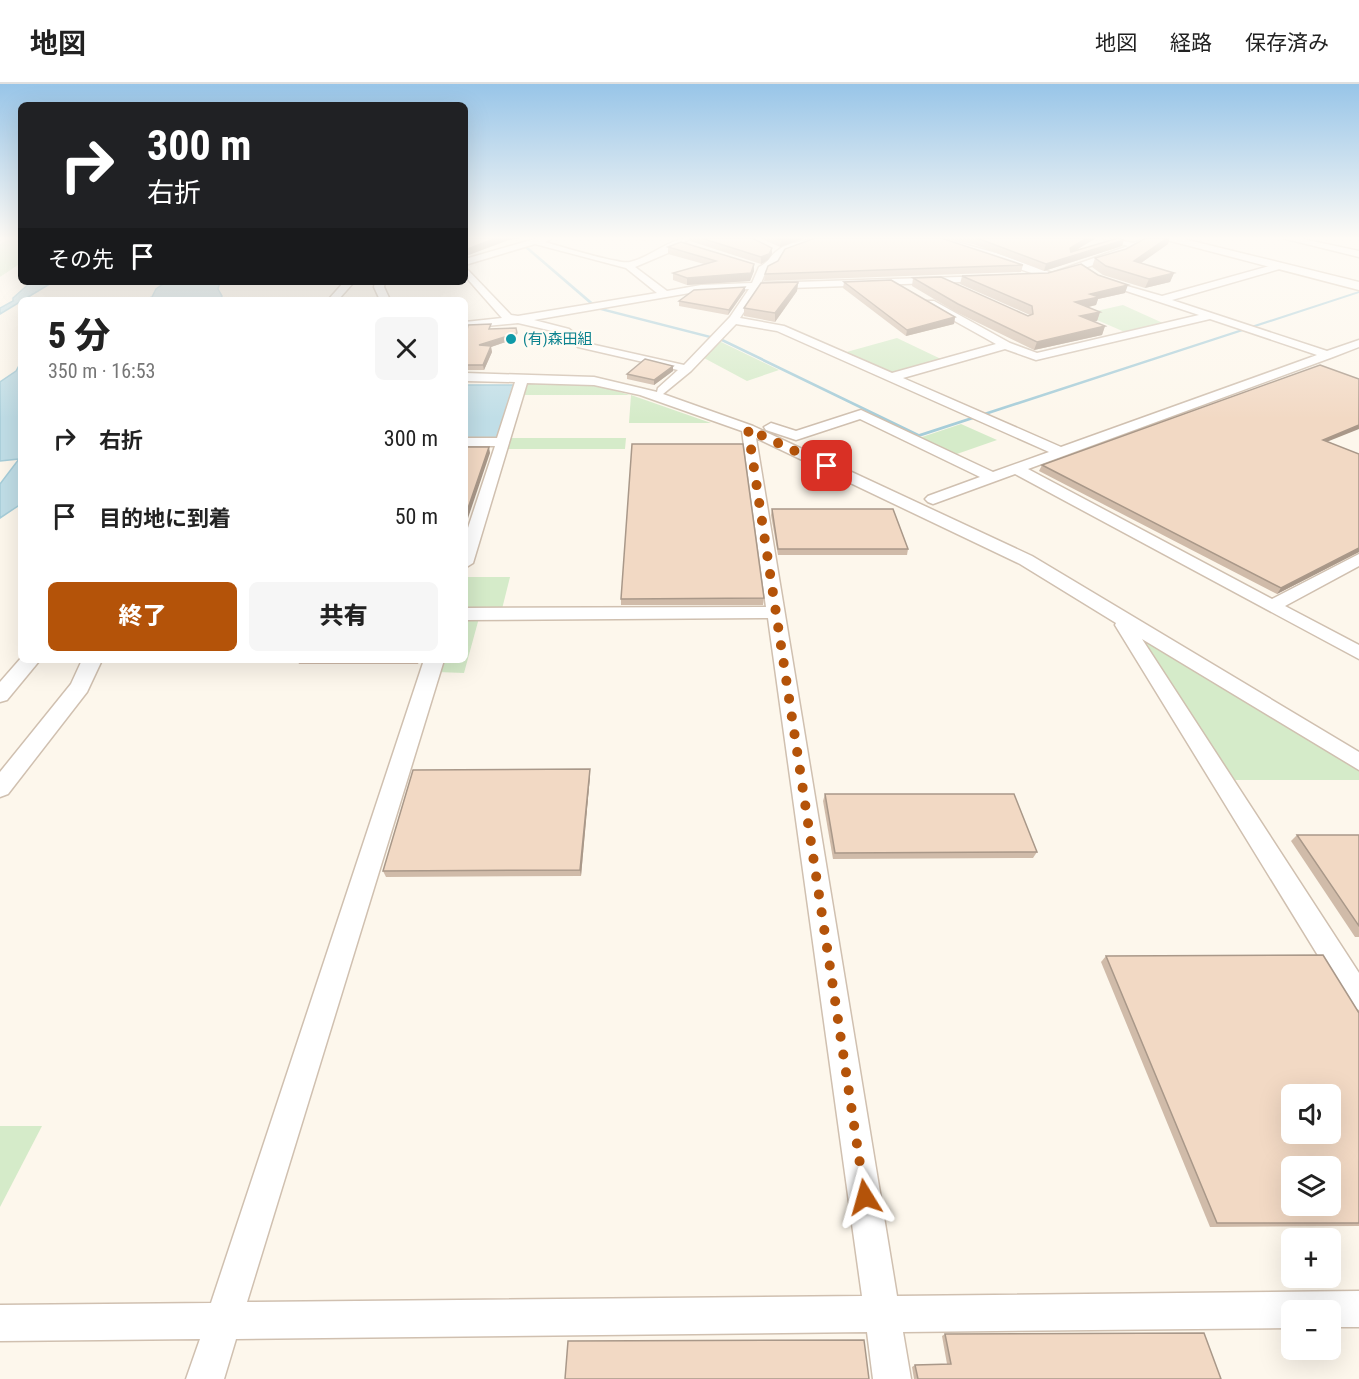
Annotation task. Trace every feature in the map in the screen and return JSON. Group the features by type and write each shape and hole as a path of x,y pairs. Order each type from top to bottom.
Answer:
{"street":[{"path":"491,298 511,320 565,332 582,345 687,369"},
{"path":"468,325 511,320 632,298"},
{"path":"662,391 687,369 750,298"},
{"path":"922,298 1006,345 1036,357 1209,316"},
{"path":"1155,298 1329,355"},
{"path":"1160,300 1166,298"},
{"path":"956,318 978,313"},
{"path":"732,320 780,328 1064,453"},
{"path":"933,499 1064,453 1359,343"},
{"path":"892,377 1006,345"},
{"path":"1311,362 1330,369"},
{"path":"468,377 594,381 662,391 796,436 861,414 992,477"},
{"path":"468,554 523,377"},
{"path":"594,381 644,392 748,429 1026,560 1359,762"},
{"path":"748,429 892,1379"},
{"path":"468,442 504,442"},
{"path":"1017,469 1359,653"},
{"path":"1272,606 1359,559"},
{"path":"468,614 777,612"},
{"path":"1120,618 1359,997"},
{"path":"0,695 27,663"},
{"path":"0,788 80,687 91,663"},
{"path":"205,1379 433,663"},
{"path":"0,1323 1359,1309"}],"green space":[{"path":"1123,305 1165,324 1127,333 1083,314"},
{"path":"897,338 941,359 890,374 843,353"},
{"path":"719,341 779,370 747,381 704,358"},
{"path":"530,381 592,384 630,395 523,395 526,384"},
{"path":"631,395 711,423 629,423"},
{"path":"961,424 997,440 954,455 919,438"},
{"path":"510,438 626,438 625,449 506,449"},
{"path":"468,577 510,577 502,609 468,610"},
{"path":"468,618 479,618 468,658"},
{"path":"1136,633 1359,766 1359,780 1231,780"},
{"path":"441,663 467,663 464,673 438,672"},
{"path":"0,1126 42,1126 0,1207"}],"water":[{"path":"13,298 18,298 18,303 0,314 0,308 13,301"},
{"path":"18,367 18,459 0,461 0,382"},
{"path":"468,385 515,385 497,439 468,439"},
{"path":"18,460 18,506 0,518 0,484"}],"building":[{"path":"682,298 737,298 729,310 679,301"},
{"path":"751,298 786,298 775,313 744,308"},
{"path":"866,298 923,298 955,317 907,330"},
{"path":"948,298 989,298 1028,316 1033,314 1032,306 1014,298 1092,298 1075,302 1100,312 1080,316 1105,326 1037,342"},
{"path":"491,324 489,329 516,328 517,333 479,345 491,346 483,365 468,365 468,325"},
{"path":"645,359 673,366 654,380 627,374"},
{"path":"1320,365 1359,379 1359,425 1323,440 1359,454 1359,548 1281,588 1042,465"},
{"path":"632,444 743,444 764,598 621,599"},
{"path":"468,447 489,447 468,508"},
{"path":"772,509 893,509 908,549 778,549"},
{"path":"590,769 580,870 383,871 413,770"},
{"path":"825,794 1014,794 1037,852 835,853"},
{"path":"1297,835 1359,835 1359,926"},
{"path":"1323,955 1359,1013 1359,1223 1217,1223 1106,956"},
{"path":"1204,1333 1221,1379 918,1379 915,1365 951,1364 945,1334"},
{"path":"864,1340 869,1379 565,1379 568,1341"}],"waterway":[{"path":"586,298 597,308 722,340 919,436 1339,298"}],"place":[{"name":"(有)森田組","path":"511,339"}],"route":[{"path":"827,466 748,429 865,1197"}]}
